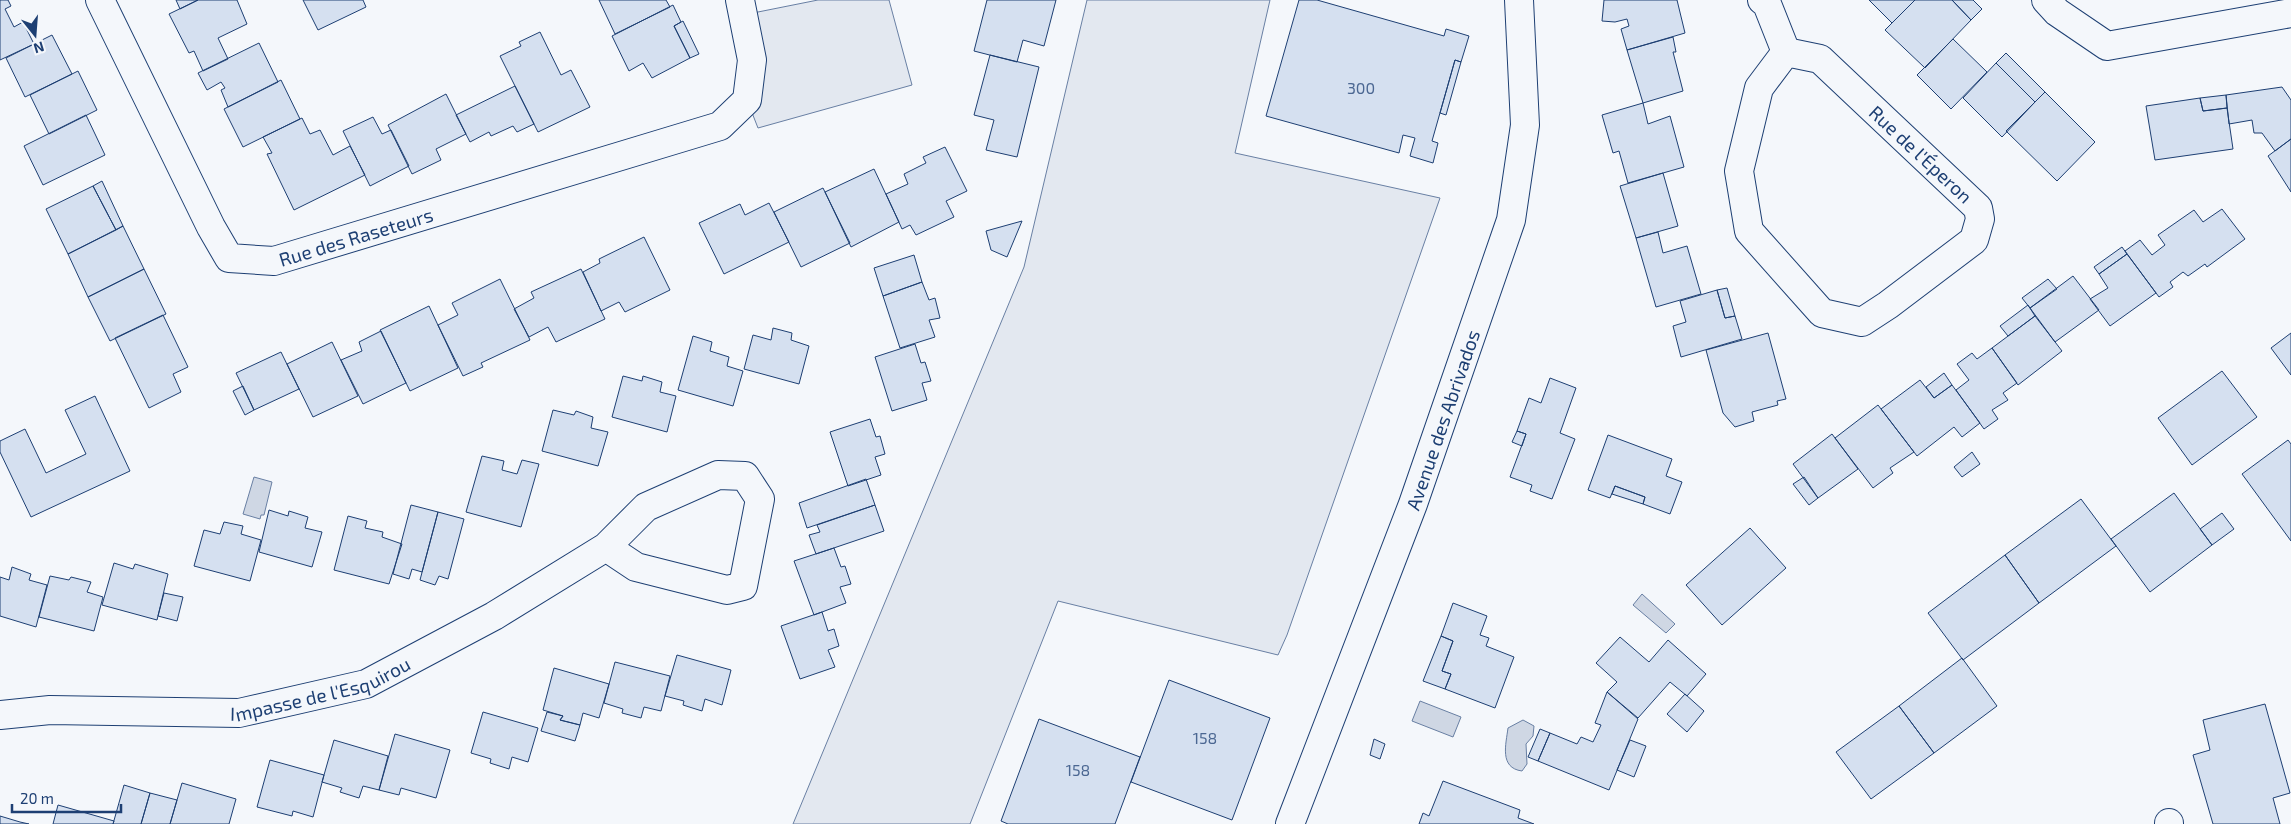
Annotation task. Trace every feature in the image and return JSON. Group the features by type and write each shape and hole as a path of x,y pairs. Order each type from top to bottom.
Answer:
{"street":[{"name":"Rue des Raseteurs","path":"100,0 228,258 274,261 720,126 747,100 752,60 740,0"},
{"name":"Avenue des Abrivados","path":"1290,824 1413,504 1511,220 1525,125 1519,0"},
{"path":"1762,0 1766,4 1786,52"},
{"path":"2046,0 2057,12 2108,46 2291,13"},
{"name":"Rue de l'Éperon","path":"1786,52 1820,60 1978,208 1980,219 1974,240 1888,306 1862,322 1822,313 1750,231 1739,172 1759,88 1786,52"},
{"name":"Impasse de l'Esquirou","path":"0,715 50,710 239,713 366,684 494,616 606,547 646,507 718,475 745,476 760,499 743,586 728,590 636,567 606,547"}],"shaded area":[{"path":"818,0 889,0 912,85 758,128 747,100 743,15"},
{"path":"1087,0 1270,0 1235,153 1440,198 1287,635 1278,655 1058,601 970,824 793,824 1024,267"},
{"path":"254,477 272,482 264,515 261,515 260,519 243,514"},
{"path":"1642,594 1675,624 1666,633 1633,605"},
{"path":"1420,701 1461,717 1453,737 1412,721"},
{"path":"1523,720 1534,726 1533,736 1526,744 1527,764 1522,771 1510,765 1505,748 1508,728"}],"building":[{"path":"0,0 8,0 11,6 5,9 14,27 23,22 34,44 0,60"},
{"path":"176,0 198,0 180,9"},
{"path":"198,0 237,0 247,24 218,38 228,59 203,71 194,51 189,53 169,14"},
{"path":"303,0 363,0 366,7 318,30"},
{"path":"599,0 666,0 670,7 615,34"},
{"path":"987,0 1056,0 1044,46 1023,40 1017,62 974,51"},
{"path":"1299,0 1317,0 1444,36 1446,29 1469,36 1461,62 1455,60 1432,141 1438,143 1433,163 1410,156 1415,138 1403,135 1399,153 1266,116"},
{"path":"1604,0 1677,0 1685,33 1627,50 1621,29 1629,26 1627,19 1615,22 1602,21"},
{"path":"1869,0 1915,0 1892,23"},
{"path":"1915,0 1952,0 1971,20 1925,68 1885,30"},
{"path":"1952,0 1973,0 1982,9 1971,20"},
{"path":"673,5 681,22 674,26 690,58 652,78 643,63 629,71 612,36"},
{"path":"683,21 699,54 690,58 674,26"},
{"path":"540,32 561,75 571,70 590,107 538,132 500,56 521,46 519,42"},
{"path":"52,35 72,74 25,97 6,58"},
{"path":"1673,37 1676,52 1673,52 1683,91 1643,103 1627,50"},
{"path":"1953,39 1987,72 1951,109 1917,75"},
{"path":"259,43 278,82 228,107 221,90 225,88 221,82 207,90 198,73"},
{"path":"2006,53 2045,92 2035,102 1996,63"},
{"path":"990,55 1039,67 1017,157 986,150 994,120 974,115"},
{"path":"1455,60 1461,62 1446,115 1440,113"},
{"path":"1996,63 2035,102 2002,137 1963,98"},
{"path":"78,71 97,110 49,134 30,95"},
{"path":"281,80 300,119 243,147 224,109"},
{"path":"515,86 534,124 517,132 513,126 491,136 489,132 470,142 456,115"},
{"path":"2282,87 2291,100 2291,139 2275,151 2262,133 2254,133 2252,120 2229,124 2226,95"},
{"path":"2045,92 2095,142 2057,181 2006,131"},
{"path":"446,94 466,134 436,149 441,160 412,174 388,125"},
{"path":"2226,95 2227,108 2203,111 2200,98"},
{"path":"2200,98 2203,111 2227,108 2233,149 2155,160 2146,106"},
{"path":"1643,103 1648,124 1670,116 1684,167 1628,183 1619,151 1613,153 1602,115"},
{"path":"86,115 105,155 43,185 24,146"},
{"path":"373,117 382,134 391,130 409,166 370,186 343,131"},
{"path":"302,118 310,134 320,130 333,155 350,146 365,175 294,210 267,154 272,153 263,137"},
{"path":"2291,139 2291,192 2268,156"},
{"path":"945,147 967,191 946,201 954,217 916,235 910,225 902,229 886,194 908,184 904,174 926,163 923,157"},
{"path":"874,169 899,222 851,247 825,192"},
{"path":"1663,173 1678,226 1636,238 1620,186"},
{"path":"102,181 123,226 116,230 93,186"},
{"path":"93,186 116,230 68,254 46,209"},
{"path":"823,188 850,243 801,267 774,212"},
{"path":"769,203 789,242 724,274 699,223 740,204 745,215"},
{"path":"2222,209 2245,239 2207,267 2205,264 2188,276 2183,272 2170,282 2173,287 2159,297 2125,251 2140,240 2152,255 2165,245 2158,235 2194,210 2203,222"},
{"path":"1022,221 1007,257 991,250 986,231"},
{"path":"123,226 144,269 88,297 68,254"},
{"path":"1658,232 1663,253 1687,246 1701,294 1656,307 1636,238"},
{"path":"644,237 670,290 625,312 619,302 601,311 583,272 600,263 599,259"},
{"path":"2122,247 2127,254 2099,274 2094,267"},
{"path":"2127,254 2156,293 2110,326 2090,299 2108,288 2099,274"},
{"path":"914,255 922,282 883,296 874,268"},
{"path":"144,269 166,314 110,341 88,297"},
{"path":"581,269 605,319 556,342 548,327 529,337 514,309 534,298 531,292"},
{"path":"2073,276 2099,310 2055,342 2030,308"},
{"path":"500,279 530,340 481,363 483,367 463,376 438,325 458,315 452,303"},
{"path":"2048,279 2057,289 2030,308 2022,298"},
{"path":"922,282 929,300 935,298 940,318 929,320 935,337 900,348 883,296"},
{"path":"1727,288 1735,316 1725,318 1717,290"},
{"path":"1717,290 1725,318 1735,316 1742,339 1681,357 1673,326 1686,322 1680,301"},
{"path":"2028,305 2035,316 2008,336 2000,326"},
{"path":"429,306 458,368 410,391 380,330"},
{"path":"163,315 188,367 173,374 181,392 149,408 115,338"},
{"path":"2035,316 2062,351 2018,385 1992,348"},
{"path":"773,328 792,333 791,340 809,346 799,384 744,369 753,335 771,340"},
{"path":"381,331 406,383 363,404 341,360 362,351 359,342"},
{"path":"1768,333 1786,399 1777,401 1778,405 1752,412 1754,421 1735,427 1723,413 1706,350"},
{"path":"2291,333 2291,375 2271,348"},
{"path":"693,336 712,342 710,351 729,357 727,366 743,371 733,406 678,390"},
{"path":"332,342 358,396 313,417 287,364"},
{"path":"915,344 921,363 925,362 931,381 922,383 927,400 892,411 875,357"},
{"path":"1992,348 2017,383 2003,393 2008,400 1992,410 1998,419 1984,429 1956,390 1969,380 1957,364 1972,353 1977,359"},
{"path":"281,352 299,389 254,410 236,373"},
{"path":"2222,371 2257,417 2192,465 2158,418"},
{"path":"1944,373 1952,385 1934,398 1926,387"},
{"path":"623,376 642,381 643,376 662,382 660,392 676,396 667,432 612,417"},
{"path":"1550,378 1576,388 1560,433 1575,439 1552,499 1530,491 1532,485 1510,477 1526,434 1517,431 1529,398 1541,403"},
{"path":"1920,380 1934,398 1952,385 1980,423 1962,437 1954,427 1917,456 1881,409"},
{"path":"243,386 254,410 245,415 233,391"},
{"path":"95,396 130,471 31,517 0,452 0,441 25,429 46,473 86,454 65,410"},
{"path":"1878,405 1914,452 1890,468 1893,473 1873,488 1835,438"},
{"path":"553,410 574,415 576,411 593,417 591,428 608,432 598,466 542,451"},
{"path":"870,419 876,437 880,436 885,454 875,457 881,475 848,486 830,432"},
{"path":"1517,431 1526,434 1522,446 1512,442"},
{"path":"1832,434 1858,469 1818,498 1793,464"},
{"path":"1608,435 1672,459 1666,476 1682,482 1670,514 1643,504 1645,497 1615,486 1610,498 1588,490"},
{"path":"2288,440 2291,444 2291,541 2242,474"},
{"path":"1972,452 1980,464 1962,477 1954,467"},
{"path":"482,456 504,461 502,470 517,474 522,460 539,464 521,527 466,512"},
{"path":"1804,477 1818,498 1809,505 1793,484"},
{"path":"866,479 875,505 807,528 799,503"},
{"path":"1615,486 1645,497 1643,504 1612,494"},
{"path":"2174,493 2212,545 2150,592 2111,539"},
{"path":"2081,499 2116,546 2039,603 2005,555"},
{"path":"411,505 438,512 422,572 412,569 409,579 393,574"},
{"path":"875,505 884,531 816,554 809,535 820,532 817,525"},
{"path":"269,510 288,516 289,511 308,517 305,528 322,532 312,567 259,552"},
{"path":"438,512 464,519 448,579 439,576 435,585 420,580"},
{"path":"2222,513 2234,529 2212,545 2200,529"},
{"path":"348,516 367,521 365,528 383,532 382,537 402,544 389,584 334,570"},
{"path":"224,522 243,526 241,534 261,540 250,581 194,566 204,530 220,534"},
{"path":"1750,528 1786,568 1722,625 1686,585"},
{"path":"834,548 841,567 845,566 851,584 840,587 846,603 814,615 794,561"},
{"path":"2005,555 2039,603 1963,660 1928,613"},
{"path":"114,563 133,569 135,564 168,574 157,620 102,605"},
{"path":"12,567 31,574 29,580 47,585 36,627 0,616 0,577 9,580"},
{"path":"50,576 69,580 71,577 91,582 87,592 103,597 94,631 39,617"},
{"path":"164,593 183,597 177,621 158,616"},
{"path":"1453,603 1487,616 1480,635 1489,638 1486,646 1514,657 1495,708 1445,689 1451,674 1442,671 1453,641 1441,636"},
{"path":"822,612 828,631 834,629 839,646 828,650 835,667 800,679 781,626"},
{"path":"1441,636 1453,641 1442,671 1451,674 1445,689 1423,681"},
{"path":"1620,637 1649,662 1668,640 1706,674 1687,696 1670,682 1638,718 1607,692 1617,682 1596,663"},
{"path":"677,655 731,670 722,705 705,699 702,711 683,705 684,701 665,696"},
{"path":"1962,658 1997,706 1934,753 1899,706"},
{"path":"615,662 670,676 661,711 644,707 641,718 622,713 623,709 604,703"},
{"path":"554,668 609,684 599,718 583,713 580,725 560,720 563,716 543,710"},
{"path":"1169,680 1270,718 1232,820 1131,782"},
{"path":"1607,692 1638,719 1609,790 1538,761 1550,733 1577,744 1581,737 1593,742 1601,725 1595,723"},
{"path":"1685,694 1704,711 1687,732 1667,714"},
{"path":"2265,704 2290,793 2273,798 2280,824 2213,824 2193,755 2210,750 2203,720"},
{"path":"1899,706 1934,753 1871,799 1836,752"},
{"path":"483,712 538,728 528,762 512,757 509,769 490,763 491,759 471,753"},
{"path":"547,712 563,716 560,720 580,725 575,741 541,731"},
{"path":"1039,719 1140,757 1115,824 1008,824 1001,821"},
{"path":"1540,729 1550,733 1538,761 1528,757"},
{"path":"395,734 450,750 436,798 401,788 399,795 379,790"},
{"path":"1374,739 1385,744 1380,759 1370,755"},
{"path":"334,740 388,756 379,790 363,786 359,798 340,792 342,788 322,782"},
{"path":"1630,740 1646,746 1634,777 1617,770"},
{"path":"270,760 324,775 313,817 293,811 292,816 257,807"},
{"path":"1443,781 1520,810 1518,818 1534,824 1419,824 1423,813 1429,816"},
{"path":"182,783 236,799 229,824 170,824"},
{"path":"124,785 150,793 141,824 113,824"},
{"path":"150,793 177,800 170,824 141,824"},
{"path":"58,805 114,821 113,824 53,824"},
{"path":"0,816 20,822 29,824 0,824"}]}
